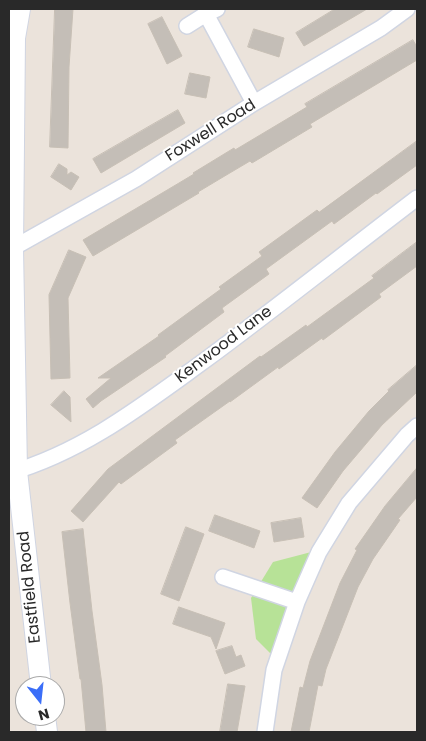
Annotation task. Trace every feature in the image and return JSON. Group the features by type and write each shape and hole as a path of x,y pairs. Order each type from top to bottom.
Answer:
{"street":[{"name":"Eastfield Road","path":"20,9 15,38 13,472 40,676"},
{"name":"Foxwell Road","path":"13,248 136,179 254,103 381,28 407,9"},
{"path":"187,26 212,11 254,103"},
{"name":"Kenwood Lane","path":"13,472 71,450 127,417 253,324 417,198"},
{"path":"265,732 274,670 297,602 319,552 349,503 417,426"},
{"path":"223,577 297,602"}],"green space":[{"path":"315,551 277,660 256,639 251,598 273,562"}],"building":[{"path":"55,9 73,9 69,67 68,148 50,147"},
{"path":"335,9 367,9 304,46 296,33"},
{"path":"162,17 182,56 167,64 148,24"},
{"path":"254,29 284,38 279,57 248,47"},
{"path":"413,40 417,47 417,60 310,124 312,127 252,163 250,161 93,256 83,240 234,148 235,150 307,107 305,104"},
{"path":"190,73 210,77 206,98 185,94"},
{"path":"178,110 185,123 101,173 93,159"},
{"path":"417,141 417,165 334,224 332,221 266,269 269,274 222,308 224,312 166,357 93,408 86,399 111,378 98,378 159,336 221,289 219,287 262,256 259,252 317,210 319,212"},
{"path":"59,164 67,169 67,175 71,172 79,177 71,190 51,177"},
{"path":"417,242 417,266 379,294 381,297 323,340 322,338 279,369 278,367 175,440 177,443 121,484 119,482 83,522 71,511 108,469 260,356 306,325 307,327 374,278 372,276"},
{"path":"69,250 86,257 68,298 70,378 51,379 49,295"},
{"path":"417,365 417,392 382,425 343,471 317,508 302,498 335,452 369,411 388,390"},
{"path":"64,391 70,397 71,422 51,405"},
{"path":"417,468 417,497 398,519 400,520 373,559 358,587 326,669 322,686 318,685 309,732 291,732 300,687 303,688 310,661 340,583 357,550 355,549 385,506"},
{"path":"215,515 260,531 254,548 209,531"},
{"path":"301,518 304,537 274,542 271,523"},
{"path":"186,527 204,534 179,601 161,594"},
{"path":"83,529 106,732 86,732 81,679 70,603 62,532"},
{"path":"179,607 225,623 216,649 211,637 173,624"},
{"path":"232,646 236,657 241,655 245,666 225,674 216,651"},
{"path":"228,684 245,686 237,732 220,732"}]}
